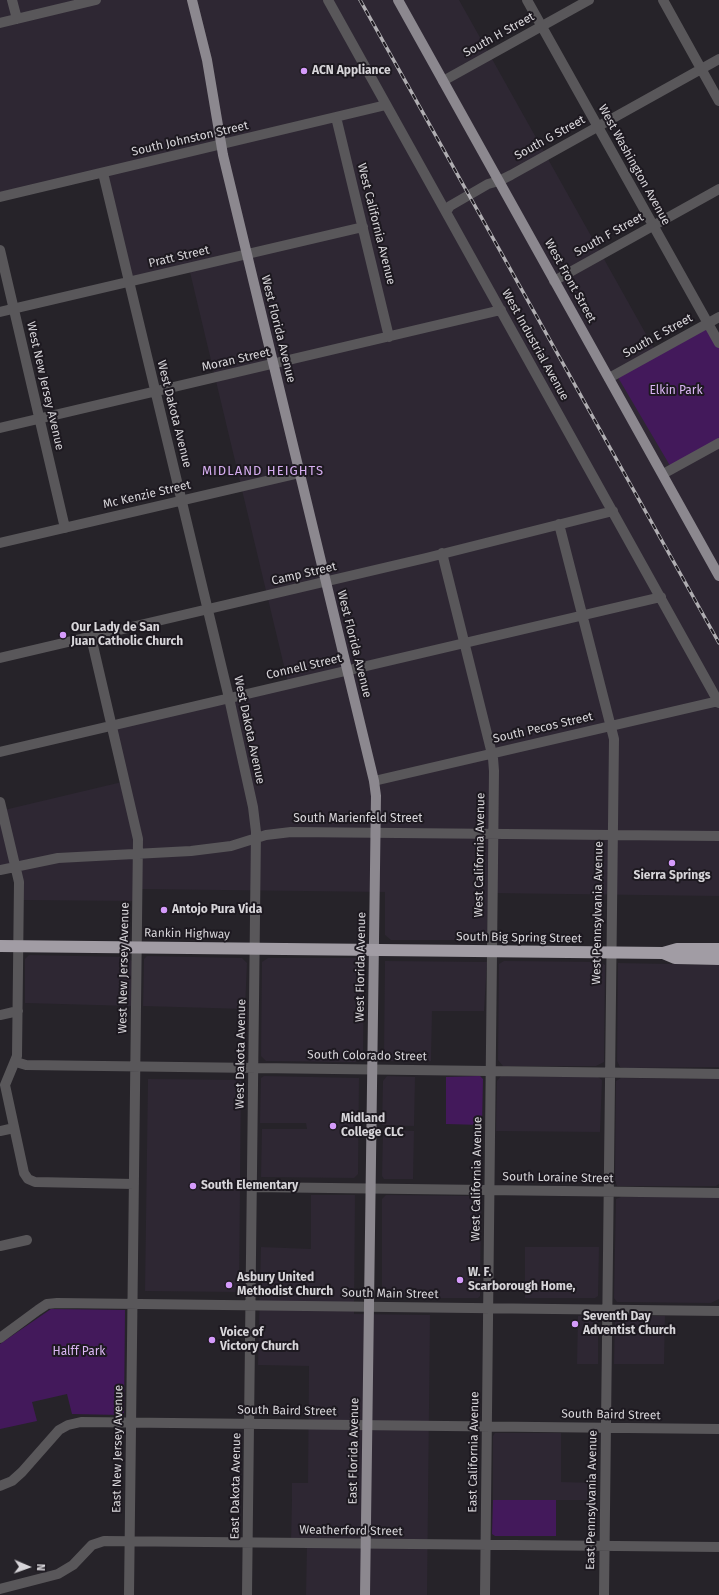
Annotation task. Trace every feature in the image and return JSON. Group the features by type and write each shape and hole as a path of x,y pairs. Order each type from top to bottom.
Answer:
{"highway":[{"name":"Rankin Highway","path":"0,946 374,950"},
{"name":"South Big Spring Street","path":"374,950 664,953 677,949 719,949"},
{"name":"South Big Spring Street","path":"664,953 675,958 719,959"}],"main road":[{"name":"West Florida Avenue","path":"192,0 207,60 221,145 374,781 376,796 376,831 369,1307"},
{"name":"West Front Street","path":"398,0 718,572"},
{"name":"East Florida Avenue","path":"365,1595 369,1307"}],"street":[{"path":"12,0 17,19"},
{"path":"0,23 96,0"},
{"name":"West Industrial Avenue","path":"328,0 719,702"},
{"name":"West Washington Avenue","path":"527,0 719,343"},
{"name":"South H Street","path":"443,81 589,0"},
{"path":"663,0 719,101"},
{"name":"South G Street","path":"446,212 450,206 488,184 499,181 719,59"},
{"name":"South Johnston Street","path":"0,197 386,105"},
{"name":"West California Avenue","path":"336,117 389,337"},
{"name":"West Dakota Avenue","path":"103,173 208,609 253,807 256,839 251,1306"},
{"name":"South F Street","path":"554,281 719,189"},
{"name":"Pratt Street","path":"0,312 363,227"},
{"name":"West New Jersey Avenue","path":"0,250 65,528"},
{"name":"Moran Street","path":"0,428 501,310"},
{"name":"South E Street","path":"609,378 719,316"},
{"path":"662,474 719,443"},
{"name":"Mc Kenzie Street","path":"0,543 300,472"},
{"name":"Camp Street","path":"0,658 326,582 613,511"},
{"name":"West Pennsylvania Avenue","path":"559,524 584,615 614,739 607,1310"},
{"name":"West California Avenue","path":"442,553 492,754 494,771 488,1308"},
{"name":"Connell Street","path":"0,752 661,597"},
{"name":"West New Jersey Avenue","path":"91,637 138,839 133,1304"},
{"name":"South Pecos Street","path":"374,781 719,702"},
{"path":"0,802 19,882 16,1062 5,1085 24,1173 30,1180 35,1182 134,1184"},
{"name":"South Marienfeld Street","path":"0,870 58,858 138,854 227,847 284,832 376,831 719,836"},
{"path":"0,1015 18,1011"},
{"name":"South Colorado Street","path":"16,1062 26,1065 719,1074"},
{"path":"0,1131 14,1128"},
{"name":"South Loraine Street","path":"252,1187 719,1193"},
{"path":"0,1246 27,1240"},
{"name":"South Main Street","path":"0,1338 38,1310 50,1304 719,1311"},
{"name":"East New Jersey Avenue","path":"129,1595 133,1304"},
{"name":"East Dakota Avenue","path":"247,1595 251,1306"},
{"name":"East California Avenue","path":"485,1595 488,1308"},
{"name":"East Pennsylvania Avenue","path":"604,1595 607,1310"},
{"name":"South Baird Street","path":"0,1486 17,1476 59,1430 68,1425 81,1422 719,1429"},
{"name":"Weatherford Street","path":"0,1589 58,1574 70,1567 96,1543 104,1541 719,1547"}],"shaded area":[{"path":"0,0 459,0 703,436 719,443 719,896 488,893 487,937 484,940 391,940 385,935 385,892 139,889 139,901 21,900 21,866 0,871 0,811 122,782 109,727 289,687 189,268 128,282 101,172 0,196"},
{"path":"29,955 127,957 132,961 131,1006 25,1003 25,959"},
{"path":"147,956 242,958 247,963 245,1009 143,1006 144,959"},
{"path":"268,958 358,958 364,964 363,1055 355,1062 266,1061 261,1056 262,962"},
{"path":"385,961 487,962 484,1011 432,1011 431,1061 388,1061 384,1055"},
{"path":"504,961 600,962 605,965 604,1062 596,1066 503,1066 498,1060 499,964"},
{"path":"618,963 719,965 719,1067 620,1067 617,1061"},
{"name":"Midland College CLC","path":"264,1076 359,1078 358,1174 354,1178 261,1177 262,1129 307,1129 306,1123 260,1123 261,1078"},
{"path":"387,1076 415,1077 414,1126 382,1125 383,1081"},
{"path":"501,1076 598,1077 602,1080 600,1132 496,1131 497,1081"},
{"path":"621,1078 719,1079 719,1184 716,1186 617,1186 615,1180 616,1081"},
{"name":"South Elementary","path":"148,1079 241,1080 239,1292 145,1291"},
{"path":"383,1130 414,1131 413,1179 384,1179 382,1176"},
{"path":"311,1195 355,1195 354,1314 430,1315 427,1595 306,1595 307,1544 291,1543 292,1483 308,1483 309,1366 258,1365 261,1247 311,1249"},
{"path":"386,1195 478,1196 481,1198 480,1296 478,1298 386,1298 382,1295 382,1199"},
{"path":"717,1196 719,1198 719,1299 711,1303 617,1302 614,1298 616,1199 621,1197"},
{"path":"525,1247 599,1247 598,1296 595,1298 525,1298"},
{"path":"578,1316 598,1317 598,1364 577,1364"},
{"path":"615,1316 665,1316 664,1364 614,1364"},
{"path":"495,1433 561,1433 561,1482 596,1483 596,1500 493,1500 493,1436"}],"green space":[{"name":"Elkin Park","path":"708,323 719,343 719,443 672,469 616,374"},
{"path":"480,1076 483,1079 482,1125 446,1124 446,1077"},
{"name":"Halff Park","path":"51,1309 125,1310 124,1413 120,1415 72,1414 67,1394 32,1402 37,1421 0,1429 0,1344"},
{"path":"493,1500 556,1500 556,1536 495,1536 492,1534"}],"railway":[{"path":"360,0 719,643"}],"place":[{"name":"ACN Appliance","path":"304,71"},
{"name":"Our Lady de San Juan Catholic Church","path":"63,635"},
{"name":"Sierra Springs","path":"672,863"},
{"name":"Antojo Pura Vida","path":"164,910"},
{"name":"Midland College CLC","path":"333,1126"},
{"name":"South Elementary","path":"193,1186"},
{"name":"W. F. Scarborough Home,","path":"460,1280"},
{"name":"Asbury United Methodist Church","path":"229,1285"},
{"name":"Seventh Day Adventist Church","path":"575,1324"},
{"name":"Voice of Victory Church","path":"212,1340"}],"district":[{"name":"MIDLAND HEIGHTS","path":"263,471"}]}
